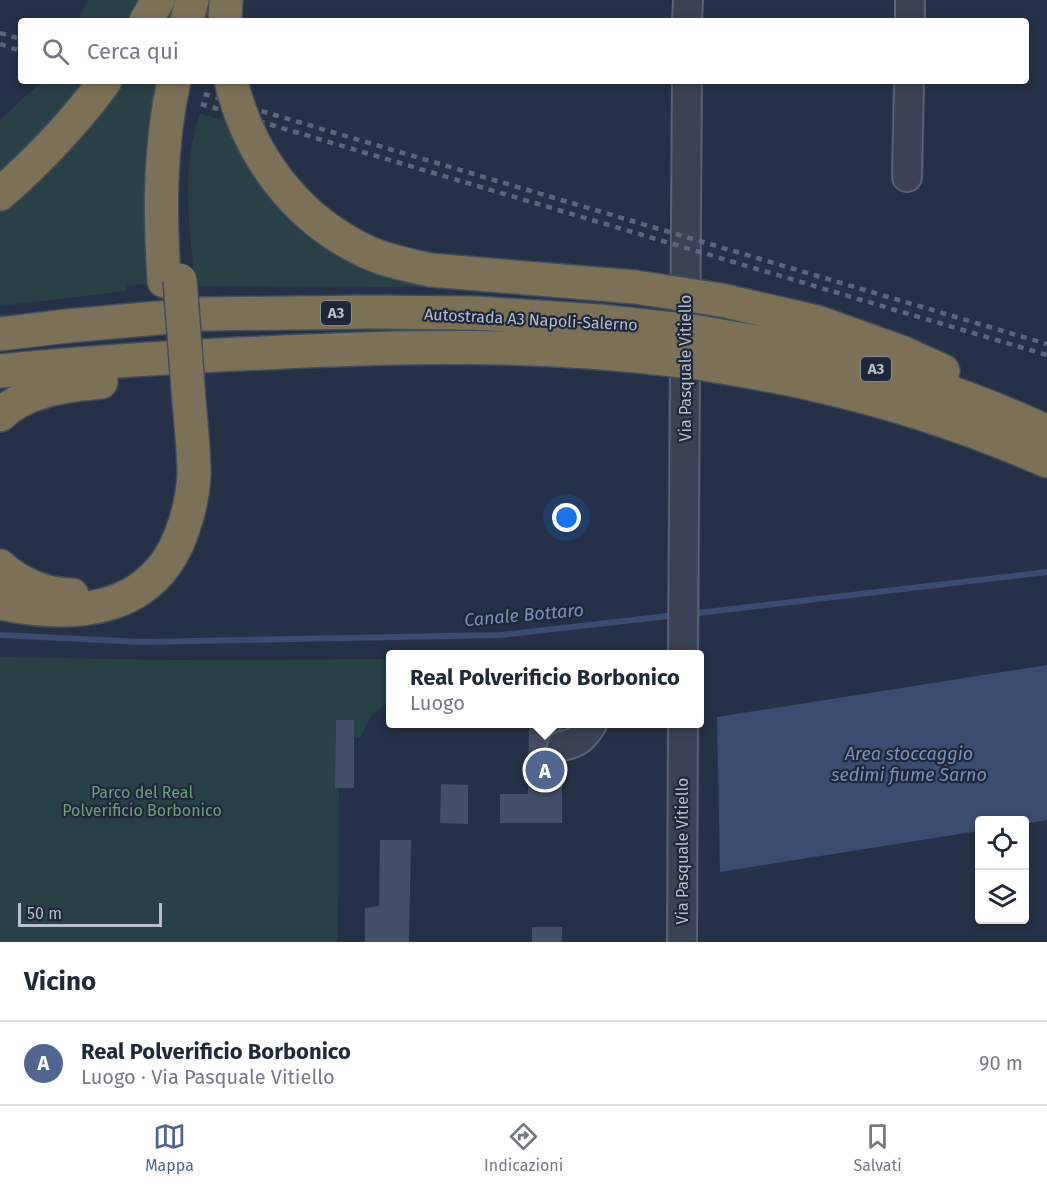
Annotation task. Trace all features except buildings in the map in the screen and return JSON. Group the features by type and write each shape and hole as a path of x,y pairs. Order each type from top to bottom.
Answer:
{"highway":[{"path":"148,18 158,0"},
{"path":"188,18 192,0"},
{"path":"203,18 206,0"},
{"path":"225,18 226,0"},
{"path":"0,194 60,136 103,84"},
{"path":"0,603 25,608 57,610 92,608 124,599 150,581 166,566 177,546 188,514 194,477 181,389 172,280 161,223 161,167 166,114 173,84"},
{"path":"172,280 176,167 189,84"},
{"path":"232,84 245,129 258,153 293,201 318,223 368,252 397,263 430,270 634,287 721,300 817,322 901,352 994,396 1047,428"},
{"name":"Autostrada A3 Napoli-Salerno","path":"0,334 203,314 475,313 599,321 818,385 878,400 981,433 1047,461"},
{"name":"Autostrada A3 Napoli-Salerno","path":"0,371 144,359 355,348 474,347 594,352 685,346 808,352 867,366 970,399 1047,432"},
{"path":"0,415 10,406 35,394 66,386 116,380 234,372 509,363 594,352"},
{"path":"0,566 9,574 35,588 61,595 88,596 130,578 158,553 174,515 179,479 181,389"}],"street":[{"path":"687,18 688,0"},
{"path":"910,0 910,18"},
{"name":"Via Pasquale Vitiello","path":"683,644 687,84"},
{"path":"907,177 909,84"},
{"path":"562,746 575,743 584,736 589,728"},
{"name":"Via Pasquale Vitiello","path":"682,942 683,728"}],"green space":[{"path":"88,0 148,0 137,18 79,18"},
{"path":"39,84 80,84 78,91 83,94 0,176 0,120"},
{"path":"118,84 168,84 156,283 127,286 126,291 0,306 0,207"},
{"path":"200,114 235,123 257,168 435,282 435,287 195,286 189,222 188,178 190,156"},
{"name":"Parco del Real Polverificio Borbonico","path":"0,657 174,660 386,659 386,703 371,716 360,738 354,738 354,720 336,720 335,787 339,788 338,942 0,942"}],"water":[{"name":"Area stoccaggio sedimi fiume Sarno","path":"1047,665 1047,820 1029,823 1029,816 975,816 975,832 720,872 717,717"}],"waterway":[{"name":"Canale Bottaro","path":"690,614 1047,572"},
{"name":"Canale Bottaro","path":"0,635 142,642 501,635 677,615"}],"railway":[{"path":"0,33 18,38"},
{"path":"0,44 18,50"},
{"path":"204,94 1047,344"},
{"path":"201,104 1047,355"}],"place":[{"name":"Real Polverificio Borbonico","path":"545,770"}]}
